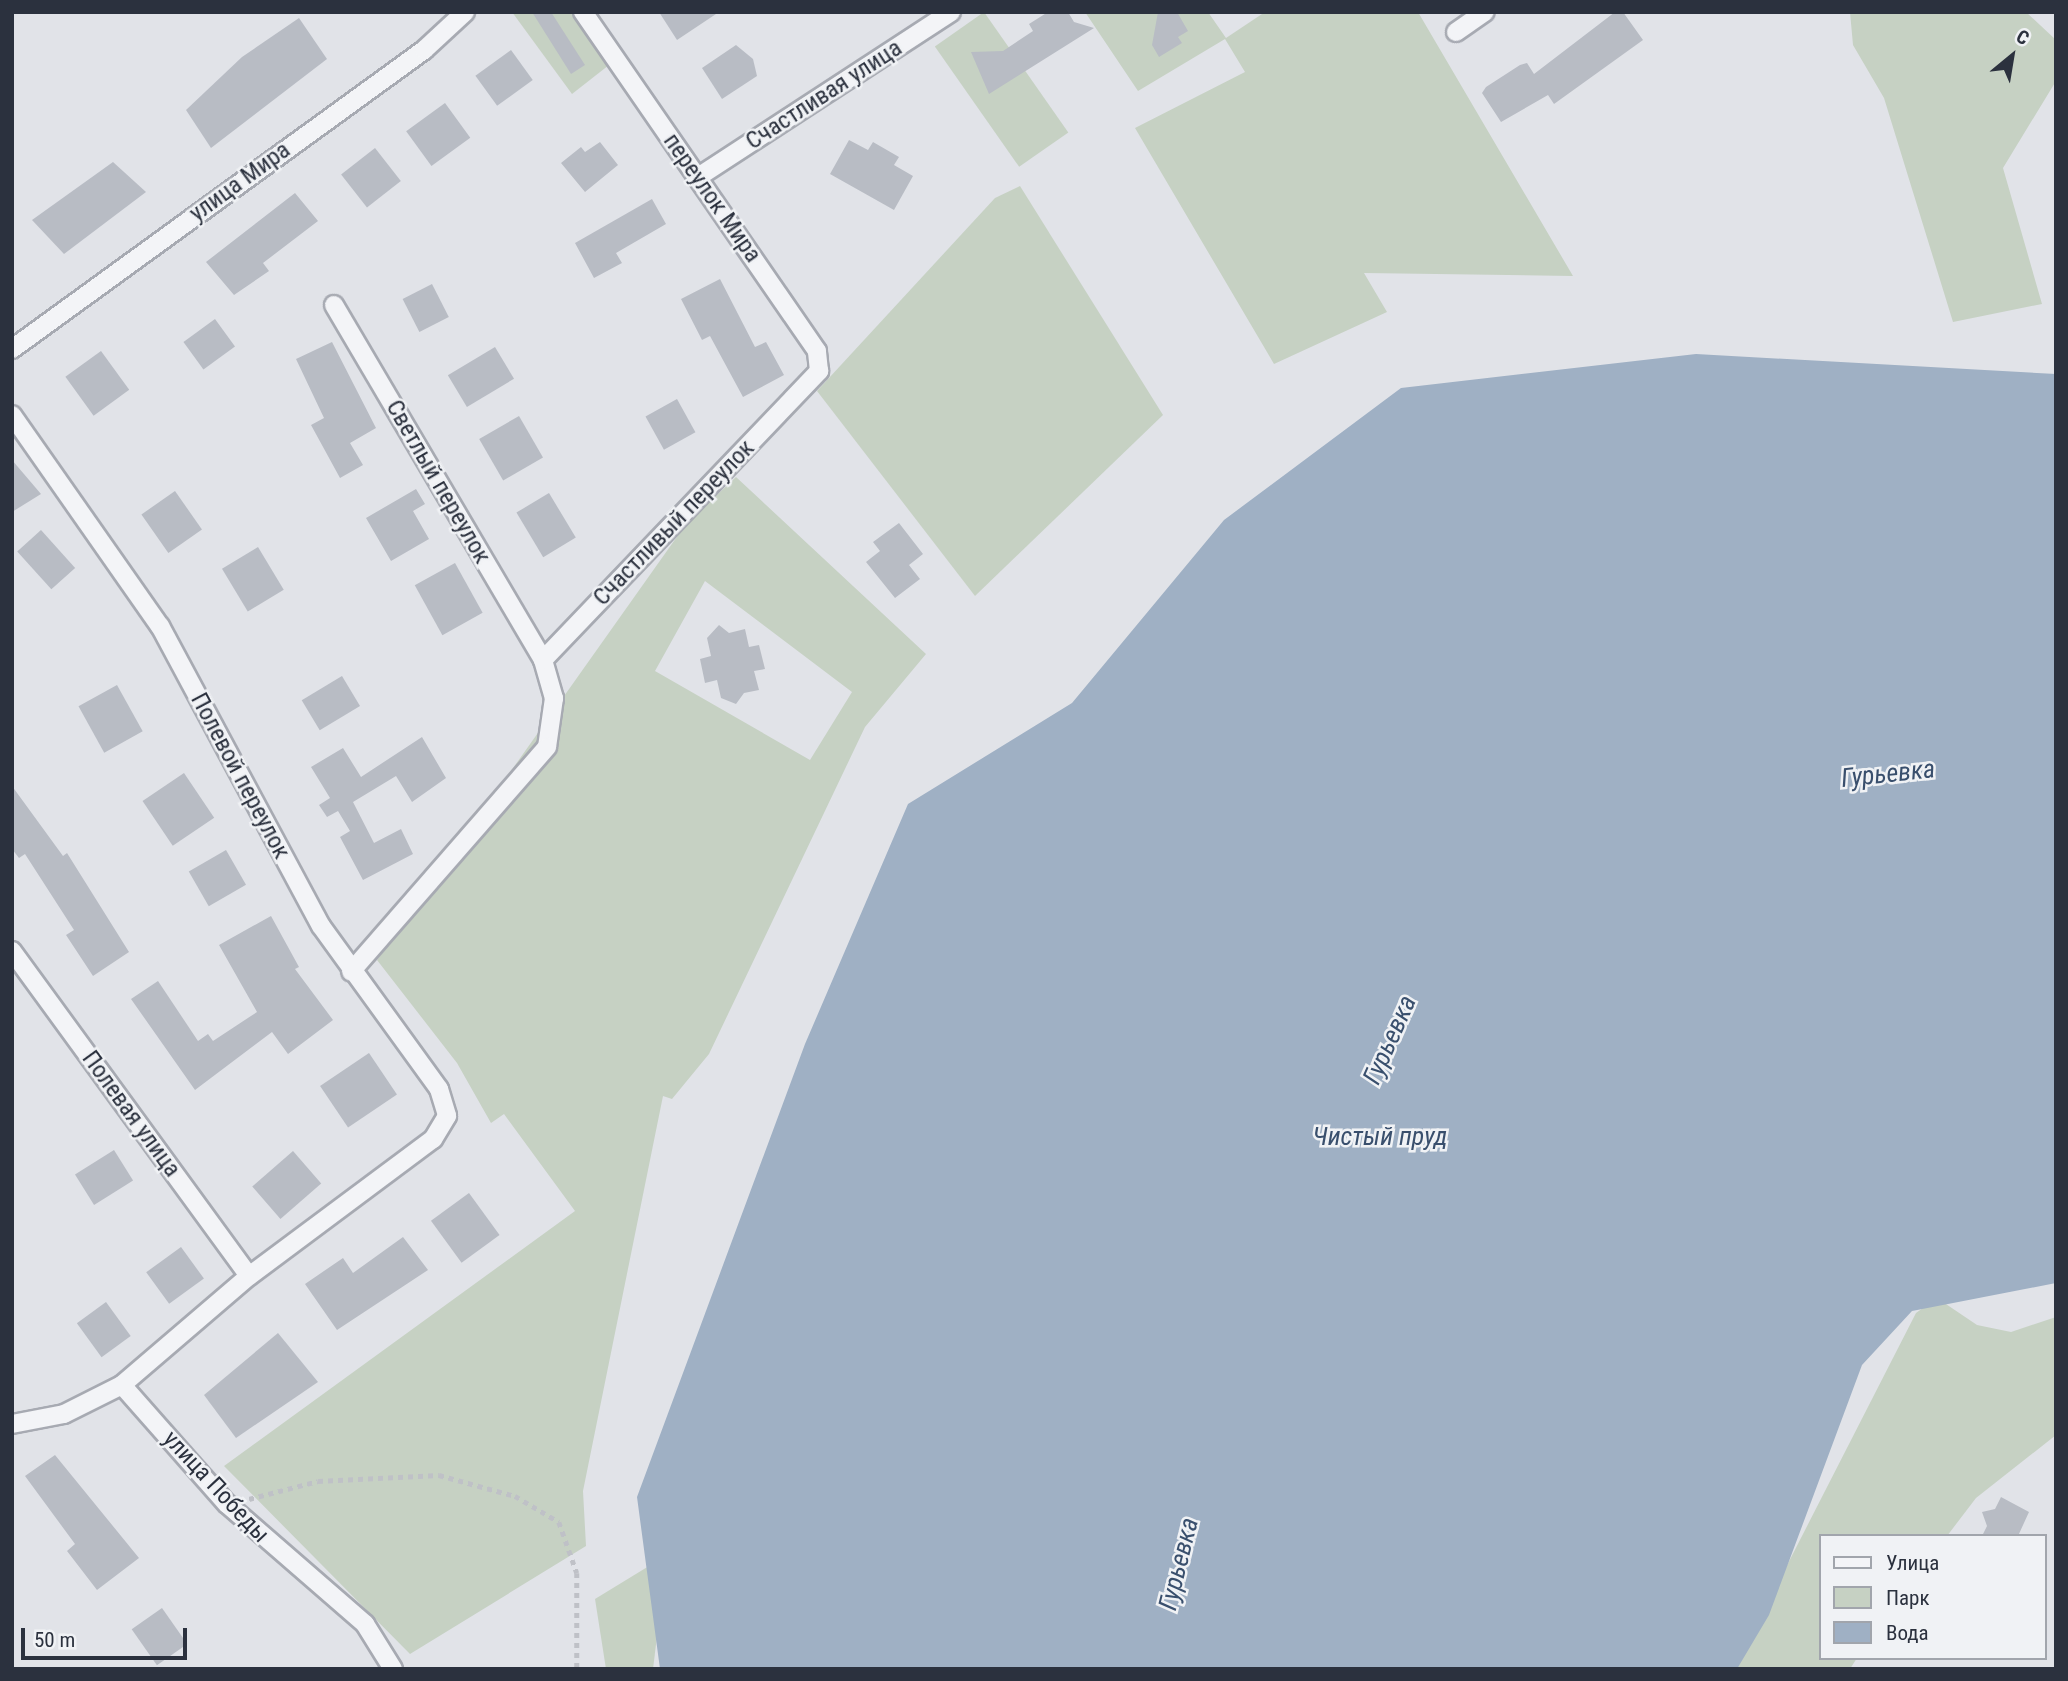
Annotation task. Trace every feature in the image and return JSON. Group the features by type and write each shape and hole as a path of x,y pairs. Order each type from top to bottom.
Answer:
{"street":[{"name":"улица Мира","path":"12,349 424,50 465,12"},
{"name":"переулок Мира","path":"583,12 817,351 820,371 809,388"},
{"name":"Счастливая улица","path":"698,177 951,12"},
{"path":"1456,32 1485,12"},
{"name":"Светлый переулок","path":"334,305 543,660 554,698 547,747 351,972"},
{"name":"Счастливый переулок","path":"543,660 685,506 809,388"},
{"name":"Полевой переулок","path":"12,415 160,626 351,972 439,1089 447,1116 433,1139 249,1276"},
{"name":"Полевая улица","path":"12,951 249,1276"},
{"path":"12,1424 64,1414 122,1385 249,1276"},
{"name":"улица Победы","path":"122,1385 227,1504 365,1624 393,1669"}],"path":[{"path":"227,1504 318,1481 439,1475 515,1496 559,1522 578,1573 577,1669"}],"green space":[{"path":"512,12 575,12 609,65 572,94"},
{"path":"984,12 1068,132 1019,167 935,46"},
{"path":"1085,12 1208,12 1226,38 1265,12 1418,12 1573,276 1364,273 1387,312 1274,364 1135,128 1245,72 1225,39 1138,91"},
{"path":"1850,12 2026,12 2056,40 2056,81 2003,168 2042,304 1953,322 1884,98 1853,45"},
{"path":"1020,186 1163,415 975,596 817,391 995,198"},
{"path":"736,477 926,654 865,727 709,1054 672,1099 663,1096 583,1491 586,1546 410,1654 224,1466 575,1211 504,1114 491,1123 457,1063 377,960 686,524","holes":["705,581 852,692 810,760 655,671"]},
{"path":"1937,1298 1977,1325 2011,1332 2056,1317 2056,1435 1976,1498 1949,1534 1820,1534 1820,1660 1856,1660 1850,1669 1734,1669 1916,1313"},
{"path":"667,1555 653,1669 606,1669 595,1599"}],"water":[{"name":"Чистый пруд","path":"1696,354 2056,374 2056,1283 1912,1311 1862,1365 1769,1615 1737,1669 660,1669 637,1497 805,1044 908,804 1072,703 1224,520 1401,388"}],"building":[{"path":"532,12 551,12 585,65 571,74"},
{"path":"659,12 719,12 677,40"},
{"path":"1048,12 1068,12 1074,22 1094,28 989,94 971,52 1003,51 1033,31 1029,24"},
{"path":"1158,12 1177,12 1188,31 1178,37 1182,43 1159,57 1152,45"},
{"path":"1615,12 1623,12 1643,40 1554,104 1548,95 1501,122 1482,93 1486,87 1527,63 1534,74"},
{"path":"299,18 327,59 211,148 186,110 242,57"},
{"path":"736,45 753,59 757,76 722,99 702,68"},
{"path":"511,50 533,80 497,106 475,76"},
{"path":"445,103 470,138 431,166 406,131"},
{"path":"849,140 868,150 873,142 899,157 894,165 913,176 894,210 830,174"},
{"path":"600,142 618,165 585,192 561,163 581,147 585,152"},
{"path":"375,148 401,181 367,208 341,174"},
{"path":"113,162 146,192 64,254 32,220"},
{"path":"295,193 318,221 263,263 269,271 234,295 206,262"},
{"path":"652,199 666,224 616,253 622,263 594,278 575,243"},
{"path":"720,279 755,347 766,342 784,375 743,397 710,336 702,340 681,299"},
{"path":"432,284 449,317 419,332 403,299"},
{"path":"215,319 235,347 203,369 183,342"},
{"path":"332,342 376,428 350,443 363,465 340,478 311,425 324,418 296,359"},
{"path":"495,347 514,379 467,407 448,375"},
{"path":"101,351 129,390 94,416 65,377"},
{"path":"677,399 695,432 664,450 646,416"},
{"path":"519,416 543,458 503,481 479,439"},
{"path":"12,460 41,494 12,512"},
{"path":"416,489 425,504 413,511 429,539 391,561 366,518"},
{"path":"175,491 202,530 168,553 141,515"},
{"path":"549,493 576,538 543,557 516,513"},
{"path":"899,523 923,554 909,565 920,579 895,598 866,562 880,551 873,542"},
{"path":"41,530 75,568 51,589 17,551"},
{"path":"258,547 284,590 248,611 222,569"},
{"path":"455,563 483,613 442,635 415,585"},
{"path":"719,625 729,633 745,629 749,647 759,645 765,669 754,671 759,690 744,693 736,704 721,698 717,680 705,683 700,659 711,656 707,638"},
{"path":"342,676 360,706 320,730 302,700"},
{"path":"117,685 143,731 104,753 79,706"},
{"path":"422,737 446,778 412,802 396,776 353,802 374,843 401,829 413,854 363,880 340,837 350,831 338,811 327,817 319,805 330,798 311,767 343,748 361,777"},
{"path":"184,773 214,818 173,846 143,801"},
{"path":"12,786 63,856 67,853 129,952 93,976 66,935 74,930 25,854 19,858 12,849"},
{"path":"226,850 246,885 209,906 189,871"},
{"path":"271,916 299,967 295,969 333,1020 288,1054 272,1032 195,1090 131,999 158,981 198,1041 208,1034 213,1041 257,1012 219,945"},
{"path":"369,1053 397,1094 348,1127 320,1086"},
{"path":"114,1150 133,1181 94,1205 75,1174"},
{"path":"293,1151 321,1183 280,1219 252,1186"},
{"path":"469,1193 500,1235 462,1263 431,1221"},
{"path":"403,1237 428,1270 337,1330 305,1284 343,1258 353,1273"},
{"path":"181,1247 204,1279 169,1304 146,1272"},
{"path":"106,1302 131,1336 102,1357 77,1323"},
{"path":"278,1333 318,1382 236,1438 204,1395"},
{"path":"55,1455 139,1558 97,1590 67,1551 75,1544 25,1476"},
{"path":"2001,1497 2029,1512 2019,1534 1983,1534 1987,1526 1982,1512 1995,1509"},
{"path":"162,1608 187,1644 157,1665 132,1629"}],"water label":[{"name":"Гурьевка","path":"1888,774"},
{"name":"Гурьевка","path":"1390,1040"},
{"name":"Гурьевка","path":"1179,1564"}]}
